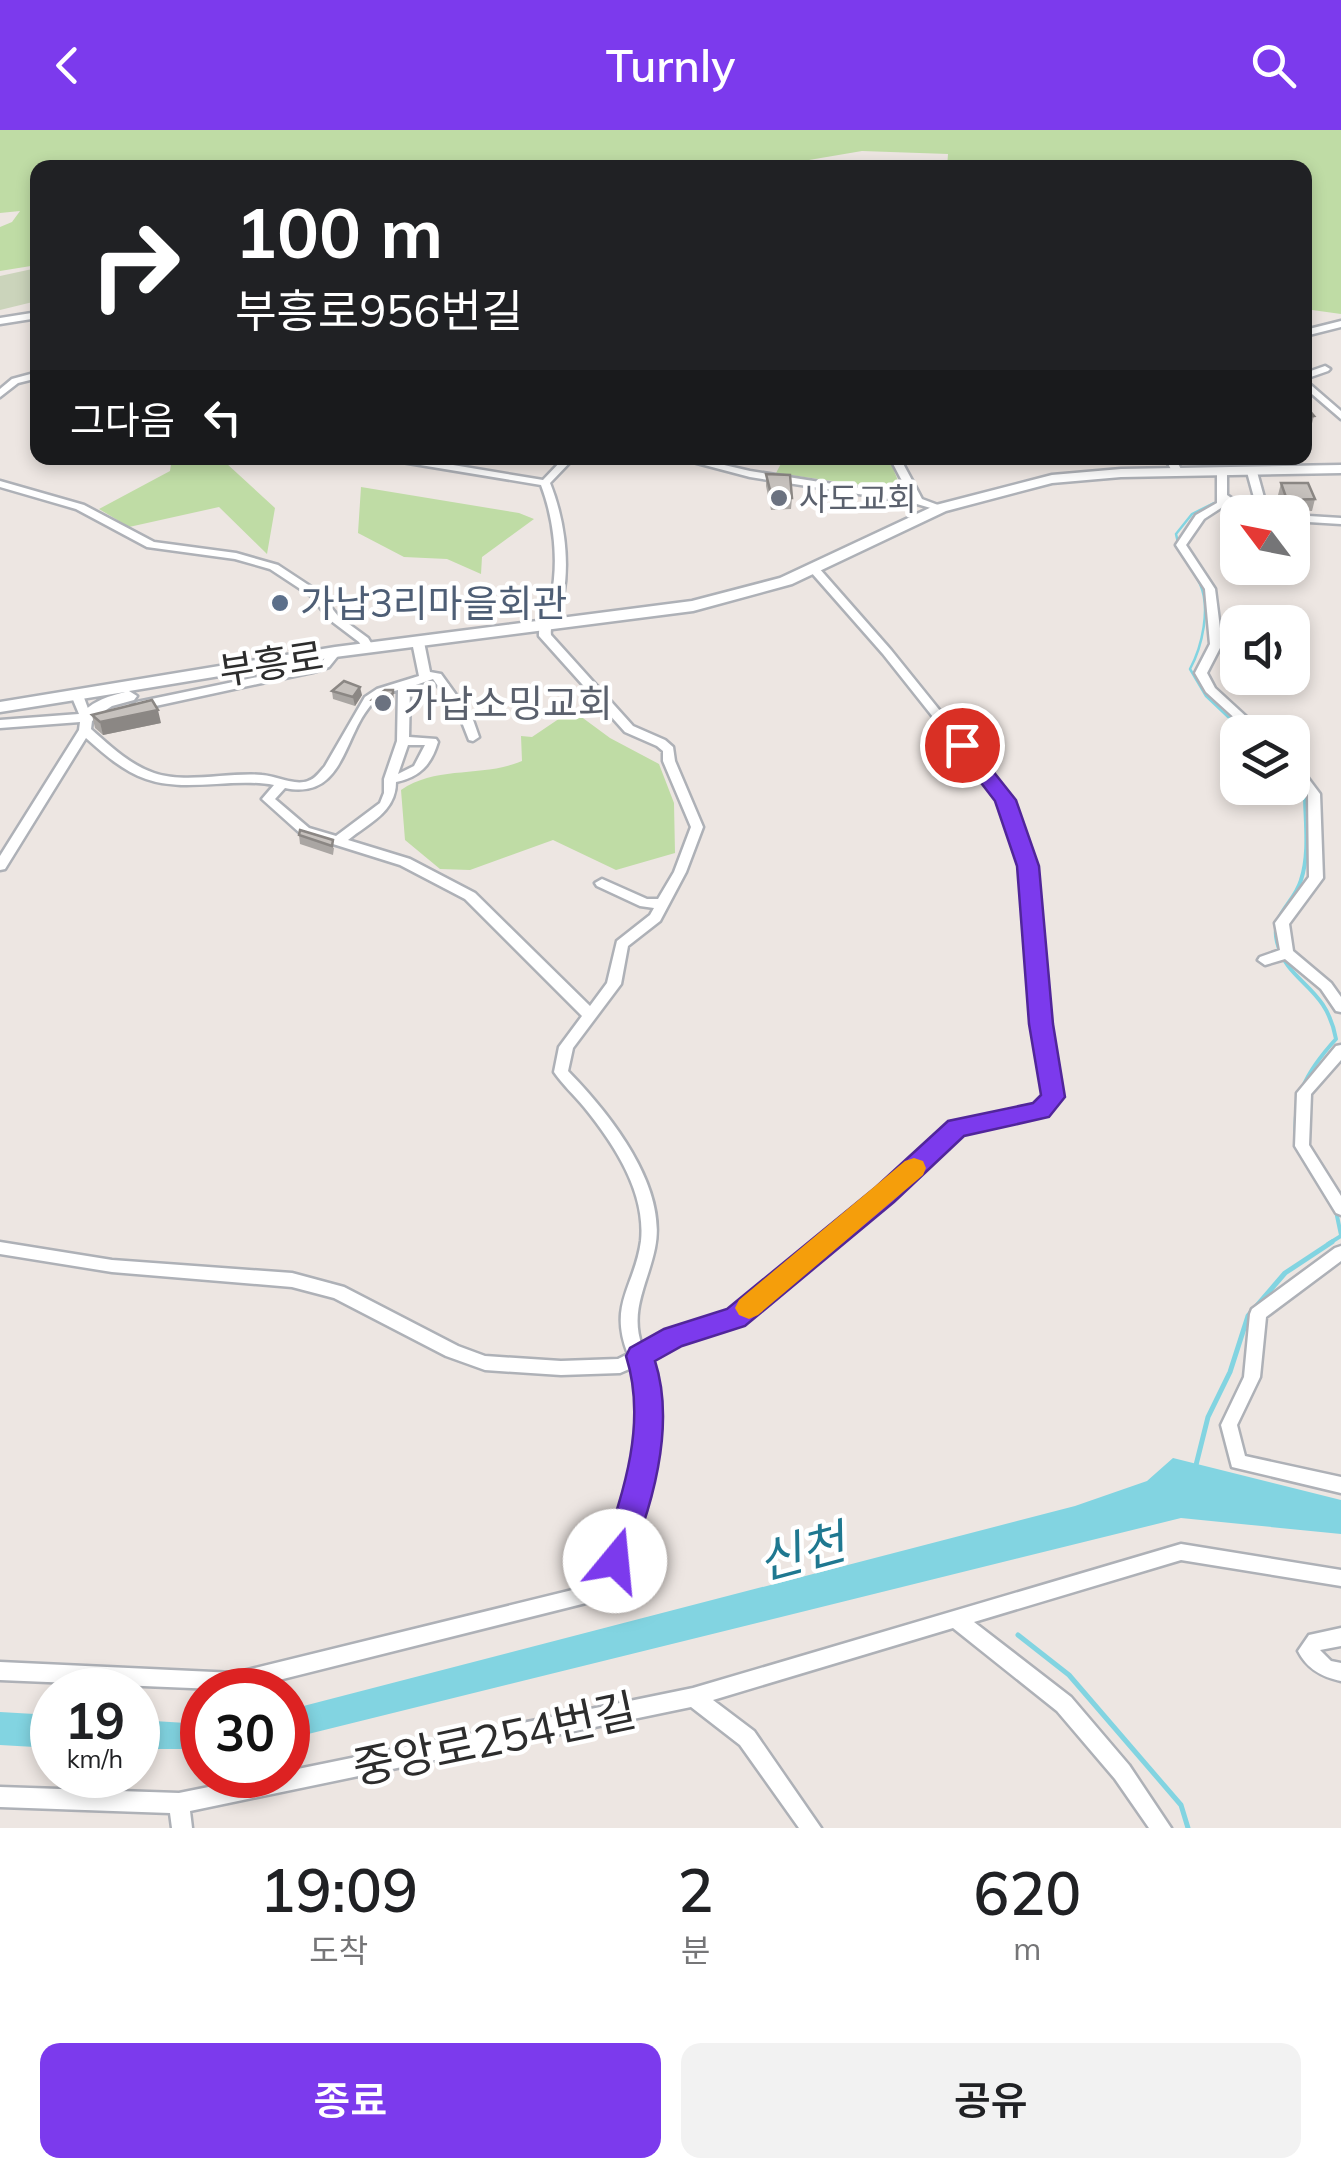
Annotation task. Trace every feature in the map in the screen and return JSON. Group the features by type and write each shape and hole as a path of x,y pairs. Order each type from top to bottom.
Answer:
{"main road":[{"name":"부흥로","path":"0,707 335,652 693,606 746,594 814,569 941,508 1052,479 1165,465"},
{"name":"부흥로","path":"1179,465 1222,472 1341,468"},
{"path":"86,724 106,702 238,676 305,658 339,644 349,630"}],"street":[{"path":"0,321 30,316"},
{"path":"1312,331 1341,324"},
{"path":"1312,376 1325,369"},
{"path":"0,394 16,381 30,377"},
{"path":"1312,395 1341,416"},
{"path":"437,465 544,483"},
{"path":"544,483 562,465"},
{"path":"736,465 750,474 824,483 941,508"},
{"path":"900,465 918,501"},
{"path":"1222,472 1224,495"},
{"path":"1252,472 1258,495"},
{"path":"0,1671 235,1682 608,1590 622,1532 642,1478 648,1394 640,1356 628,1327 631,1296 649,1238 648,1211 620,1144 598,1110 561,1072 566,1047 614,984 622,944 655,918 659,904 680,872 697,827 669,761 669,750 629,729 545,636 544,627 554,617 561,582 554,518 544,483"},
{"path":"0,484 80,506 150,545 236,556 274,567 316,594 334,618 364,640 368,648"},
{"path":"1220,505 1200,517 1181,544 1210,589 1216,644 1202,672 1210,690 1238,715"},
{"path":"1310,519 1341,521"},
{"path":"0,1248 112,1266 292,1280 338,1292 452,1351 486,1362 561,1368 620,1366 674,1337 736,1318 885,1194 956,1128 1041,1110 1053,1097 1041,1024 1028,866 1005,800 887,652 814,569"},
{"path":"418,642 427,675"},
{"path":"0,724 86,724 309,670 325,665 335,652"},
{"path":"76,694 86,724 123,764 156,781 268,779 304,787 321,779 378,692 427,675 437,676 466,717 472,737"},
{"path":"339,840 385,805 404,741 404,686"},
{"path":"0,866 86,724"},
{"path":"390,778 404,778 422,767 432,742 404,741"},
{"path":"284,783 268,799 305,831 405,862 470,896 591,1016"},
{"path":"1310,789 1314,794 1316,878 1282,923 1287,953 1326,986 1341,1007"},
{"path":"602,883 646,903 659,904"},
{"path":"1265,960 1287,953"},
{"path":"1341,1050 1304,1093 1302,1146 1341,1209"},
{"path":"1341,1252 1258,1314 1252,1377 1229,1425 1238,1462 1341,1484"},
{"name":"중앙로254번길","path":"0,1797 179,1803 693,1697 1182,1552 1341,1578"},
{"path":"956,1620 1064,1704 1122,1772 1161,1828"},
{"path":"1341,1637 1316,1641 1307,1651 1326,1669 1341,1672"},
{"path":"693,1697 747,1738 811,1828"},
{"path":"179,1803 182,1828"}],"green space":[{"path":"0,130 1341,130 1341,314 1312,310 1312,160 948,160 948,154 862,151 809,160 30,160 30,266 0,271 0,227 12,222 20,211 0,213"},
{"path":"30,270 30,303 0,310 0,276"},
{"path":"171,465 228,465 275,508 267,554 219,507 129,527 99,509 170,471"},
{"path":"780,465 892,465 902,491 776,473"},
{"path":"361,487 519,513 534,519 482,557 481,574 447,559 404,557 358,533"},
{"path":"572,710 610,738 659,764 674,803 675,853 616,870 553,840 470,870 440,869 405,840 401,790 430,777 522,761 521,736 532,737"}],"water":[{"path":"1173,1458 1341,1500 1341,1534 1181,1518 310,1734 310,1704 1075,1506 1147,1481"},
{"path":"0,1712 30,1714 30,1747 0,1745"},
{"path":"160,1721 180,1723 180,1749 160,1749"}],"building":[{"path":"766,474 790,475 792,498 772,498"},
{"path":"1281,483 1308,483 1315,499 1310,499 1310,495 1285,495"},
{"path":"344,681 360,687 353,697 332,691"},
{"path":"385,690 393,693 383,703 372,700"},
{"path":"152,700 158,710 100,722 92,715"},
{"path":"300,830 333,840 332,846 299,835"}],"waterway":[{"path":"1214,503 1192,514 1176,534 1200,584 1205,604 1201,639 1190,669 1206,696 1226,715"},
{"path":"1296,1143 1296,1112 1303,1086 1336,1039 1324,1007 1289,967 1277,942 1280,916 1298,888 1304,870 1305,805"},
{"path":"1336,1211 1341,1235"},
{"path":"1328,1244 1341,1236"},
{"path":"1196,1465 1208,1417 1230,1372 1248,1316 1285,1273 1332,1242"},
{"path":"1018,1635 1069,1675 1181,1805 1188,1828"}],"slow traffic":[{"path":"749,1308 914,1168"}],"place":[{"name":"사도교회","path":"779,498"},
{"name":"가납3리마을회관","path":"280,603"},
{"name":"가납소밍교회","path":"383,703"}],"route":[{"path":"615,1561 642,1478 648,1408 647,1380 640,1356 674,1337 736,1318 885,1194 956,1128 1041,1110 1053,1097 1041,1024 1028,866 1005,800 962,745"}],"water label":[{"name":"신천","path":"801,1551"}]}
